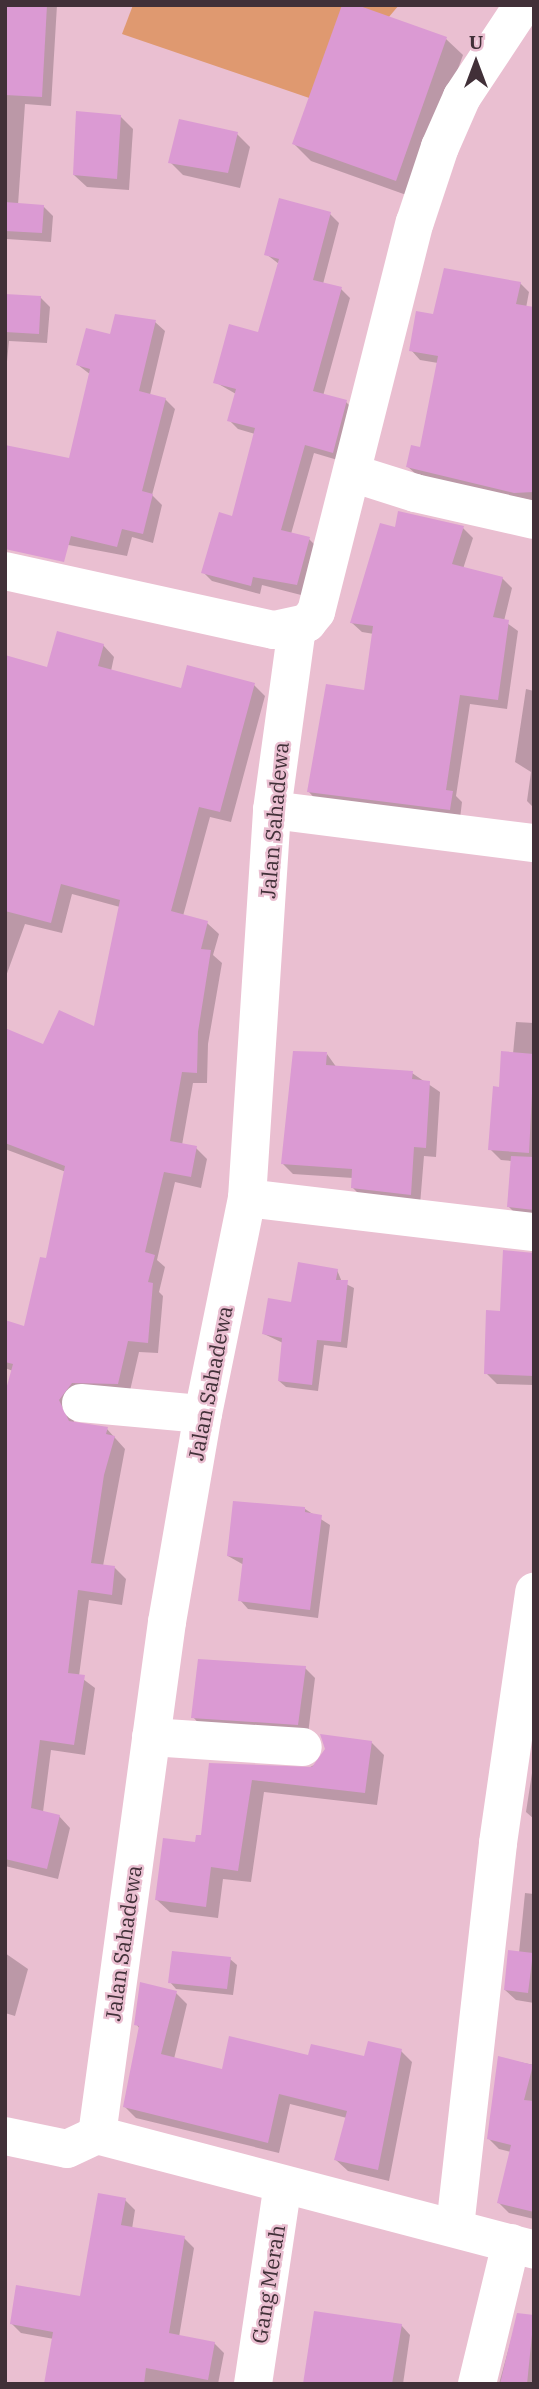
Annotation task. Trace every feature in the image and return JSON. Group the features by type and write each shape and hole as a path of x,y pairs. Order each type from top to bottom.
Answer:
{"street":[{"path":"5,571 274,630 296,628 316,612 415,222 440,147 462,97 523,5"},
{"path":"352,473 534,520"},
{"name":"Jalan Sahadewa","path":"97,2135 151,1737 202,1414 247,1198 272,810 296,628"},
{"path":"272,810 534,843"},
{"path":"247,1198 534,1232"},
{"path":"81,1403 202,1414"},
{"path":"456,2227 498,1843 534,1592"},
{"path":"151,1737 303,1747"},
{"path":"5,2136 67,2149 97,2135 456,2227 522,2247 477,2384"},
{"name":"Gang Merah","path":"256,2383 283,2184"}],"shaded area":[{"path":"133,5 399,5 318,101 122,34"}],"building":[{"path":"5,5 47,5 42,97 5,95"},
{"path":"342,5 357,5 447,37 396,181 292,144"},
{"path":"76,111 121,115 117,179 73,175"},
{"path":"179,119 238,132 228,173 168,163"},
{"path":"279,198 331,212 313,280 342,287 313,391 347,400 333,453 305,445 281,530 310,537 297,585 253,577 251,586 201,573 219,512 232,516 255,428 227,421 236,389 213,383 229,324 258,332 279,259 264,255"},
{"path":"5,202 44,205 42,233 5,231"},
{"path":"444,268 521,282 516,304 534,307 534,492 514,493 406,467 411,445 420,447 438,356 409,351 416,311 433,314"},
{"path":"5,294 41,296 39,334 5,332"},
{"path":"115,314 156,320 139,391 166,398 142,491 153,494 143,534 122,529 117,547 71,536 64,562 5,549 5,445 69,458 90,369 76,365 86,328 110,334"},
{"path":"398,511 464,526 452,564 503,577 493,617 509,620 498,700 460,695 446,790 453,791 450,810 307,792 326,684 364,690 373,626 350,623 380,523 395,527"},
{"path":"57,631 104,644 98,666 181,688 187,665 255,683 220,812 199,807 171,911 208,921 201,949 211,950 198,1032 197,1073 182,1072 170,1141 197,1146 191,1177 164,1172 145,1252 155,1255 148,1282 153,1283 148,1343 128,1341 118,1384 72,1383 59,1400 69,1421 108,1427 106,1434 115,1436 104,1475 91,1563 115,1566 112,1595 78,1590 68,1673 85,1675 74,1745 40,1740 31,1808 60,1815 47,1869 5,1859 5,1393 13,1364 5,1362 5,1320 24,1326 40,1257 46,1258 65,1166 5,1143 5,1028 43,1044 59,1010 94,1026 120,900 61,884 51,923 5,911 5,655 47,667"},
{"path":"293,1051 327,1052 326,1065 413,1071 412,1079 430,1081 426,1148 414,1147 411,1195 351,1188 352,1169 281,1164"},
{"path":"501,1051 534,1054 529,1153 488,1150 493,1086 499,1087"},
{"path":"511,1156 534,1157 534,1210 507,1207"},
{"path":"503,1250 534,1253 534,1376 484,1374 486,1310 500,1311"},
{"path":"298,1262 338,1269 336,1280 348,1280 341,1342 317,1340 312,1385 278,1381 282,1338 262,1334 268,1298 291,1302"},
{"path":"233,1501 305,1507 305,1512 322,1515 310,1610 238,1601 243,1558 227,1556"},
{"path":"198,1659 306,1666 298,1725 191,1718"},
{"path":"320,1734 372,1741 365,1793 252,1780 238,1871 211,1867 206,1907 155,1900 163,1838 195,1842 196,1835 201,1835 209,1763 312,1767 325,1749"},
{"path":"508,1950 533,1953 528,1993 504,1990"},
{"path":"172,1951 231,1957 227,1989 168,1983"},
{"path":"140,1982 177,1991 161,2054 222,2069 229,2036 308,2055 311,2044 364,2056 368,2041 402,2049 378,2170 334,2160 347,2111 279,2094 268,2143 123,2107 139,2026 134,2025"},
{"path":"498,2056 533,2065 524,2100 534,2101 534,2212 497,2203 511,2145 487,2139"},
{"path":"98,2193 126,2198 121,2225 185,2236 169,2333 215,2342 208,2380 146,2368 144,2384 44,2384 53,2332 10,2324 16,2285 80,2296"},
{"path":"314,2311 402,2324 392,2384 303,2384"},
{"path":"517,2313 534,2315 527,2384 500,2384"}]}
